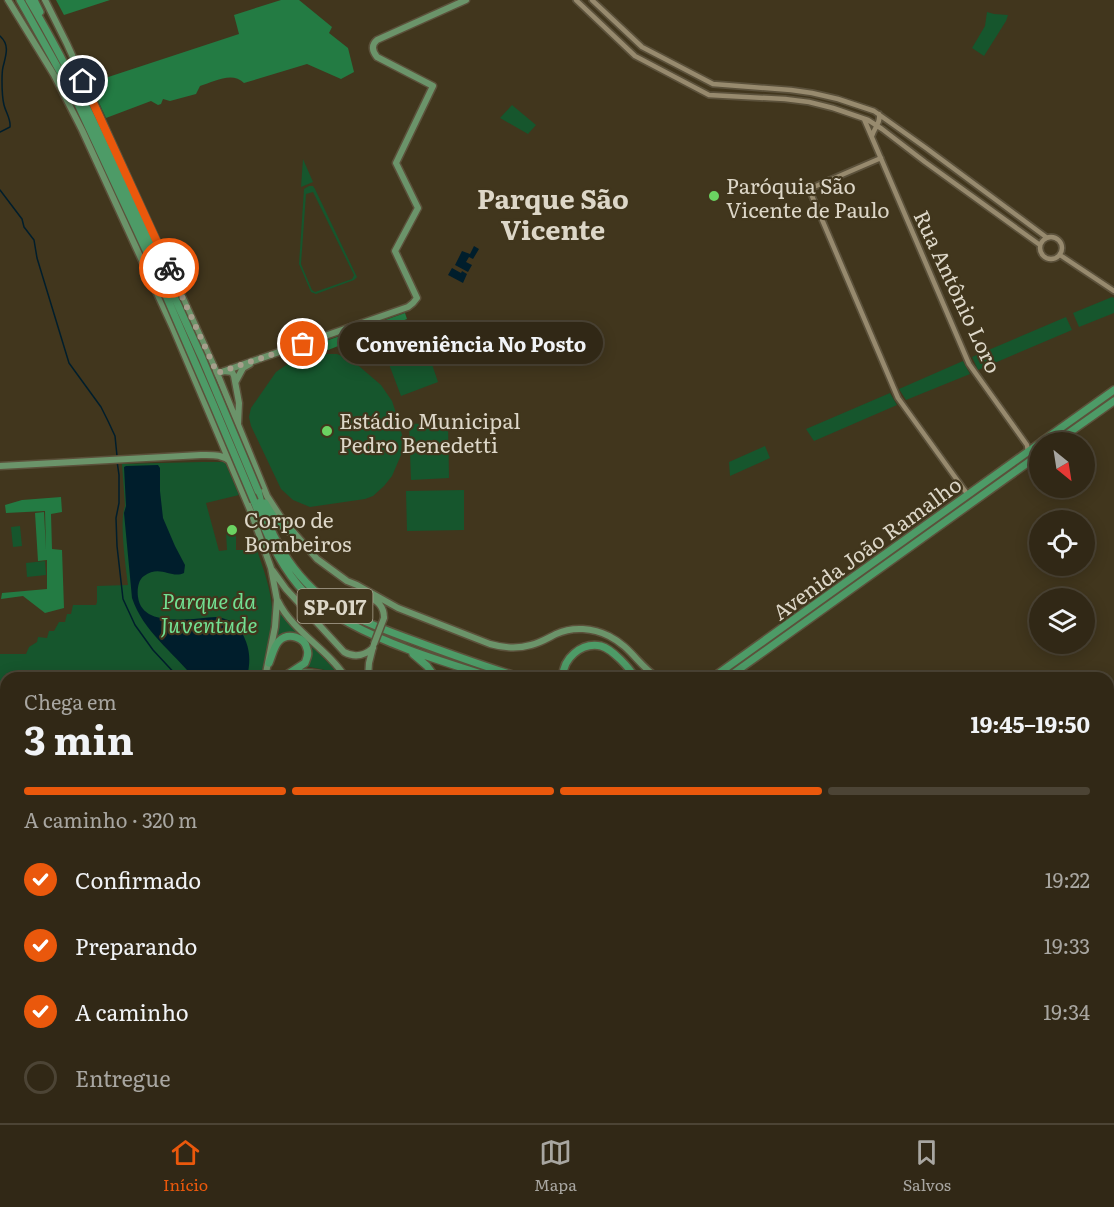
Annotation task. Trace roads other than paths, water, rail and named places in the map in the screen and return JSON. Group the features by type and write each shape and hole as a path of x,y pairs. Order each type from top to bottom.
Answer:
{"highway":[{"name":"SP-017","path":"18,0 40,27"},
{"name":"SP-017","path":"29,0 40,27 202,358 266,515 287,558 301,578 325,600 365,622 501,672"},
{"path":"34,0 41,12 40,27"},
{"name":"SP-017","path":"154,260 271,544 297,584 321,606 365,631 409,651 475,672"},
{"name":"Avenida João Ramalho","path":"1055,432 1114,390"},
{"path":"1070,432 1114,401"},
{"path":"996,485 1025,460 1028,452"},
{"name":"Avenida João Ramalho","path":"720,672 1028,452"},
{"name":"Avenida João Ramalho","path":"735,672 1029,462"},
{"path":"258,491 278,523 293,533"},
{"path":"968,495 976,500"},
{"path":"269,663 280,640 289,636 302,640 308,648 306,660 302,666 292,672"},
{"path":"563,672 566,661 573,654 592,646 600,646 612,653 631,672"},
{"path":"409,651 432,672"}],"main road":[{"path":"8,0 39,48 72,108 197,382 251,512 271,568 281,608 341,672"},
{"path":"45,0 220,372 238,425 273,507 317,559 379,603 384,610 384,618 369,663 368,672"},
{"path":"197,382 408,307 417,298 395,251 418,208 396,163 433,86 377,57 373,45 380,38 466,0"},
{"path":"236,384 243,368 255,360"},
{"path":"220,372 233,373 240,409 238,425"},
{"path":"216,454 221,450 223,443"},
{"path":"0,466 216,454 231,462"},
{"path":"271,568 290,594 344,652 352,656 359,656 374,646"},
{"path":"350,583 398,608 501,647 519,648 534,645 567,630 598,631 622,644 651,672"},
{"path":"267,672 278,600"}],"street":[{"path":"576,0 635,56 711,95 808,102 864,119 877,126 1040,245 1041,253 1046,258 1054,259 1060,255 1062,250 1060,240 1047,237 879,114 838,99 791,90 713,84 642,47 592,0"},
{"path":"691,86 696,75"},
{"path":"864,119 870,110"},
{"path":"872,136 880,120 879,114"},
{"name":"Rua Antônio Loro","path":"864,119 972,369 1027,445 1028,452"},
{"path":"881,158 809,189 897,395 968,495"},
{"path":"1040,245 1047,237"},
{"path":"1060,255 1114,291"}],"water":[{"path":"474,246 479,249 473,259 469,257 466,262 472,265 468,272 455,265 462,251 470,254"},
{"path":"452,268 467,274 463,283 448,275"},
{"path":"158,465 160,468 163,518 185,565 184,573 155,571 142,578 139,583 138,597 142,607 149,614 159,618 183,620 216,617 237,623 248,650 248,672 189,672 143,621 132,598 124,513 126,506 124,467"}],"waterway":[{"path":"0,36 6,47 2,72 2,93 10,124 10,127 0,132"},
{"path":"0,190 22,219 24,227 34,240 37,258 69,363 101,407 115,436 117,456"},
{"path":"117,461 119,475 117,546 123,599 135,625 153,650 173,672"}],"place":[{"name":"Paróquia São Vicente de Paulo","path":"714,196"},
{"name":"Conveniência No Posto","path":"303,344"},
{"name":"Estádio Municipal Pedro Benedetti","path":"327,431"},
{"name":"Corpo de Bombeiros","path":"232,530"}],"district":[{"name":"Parque São Vicente","path":"553,212"}],"park label":[{"name":"Parque da Juventude","path":"209,611"}]}
